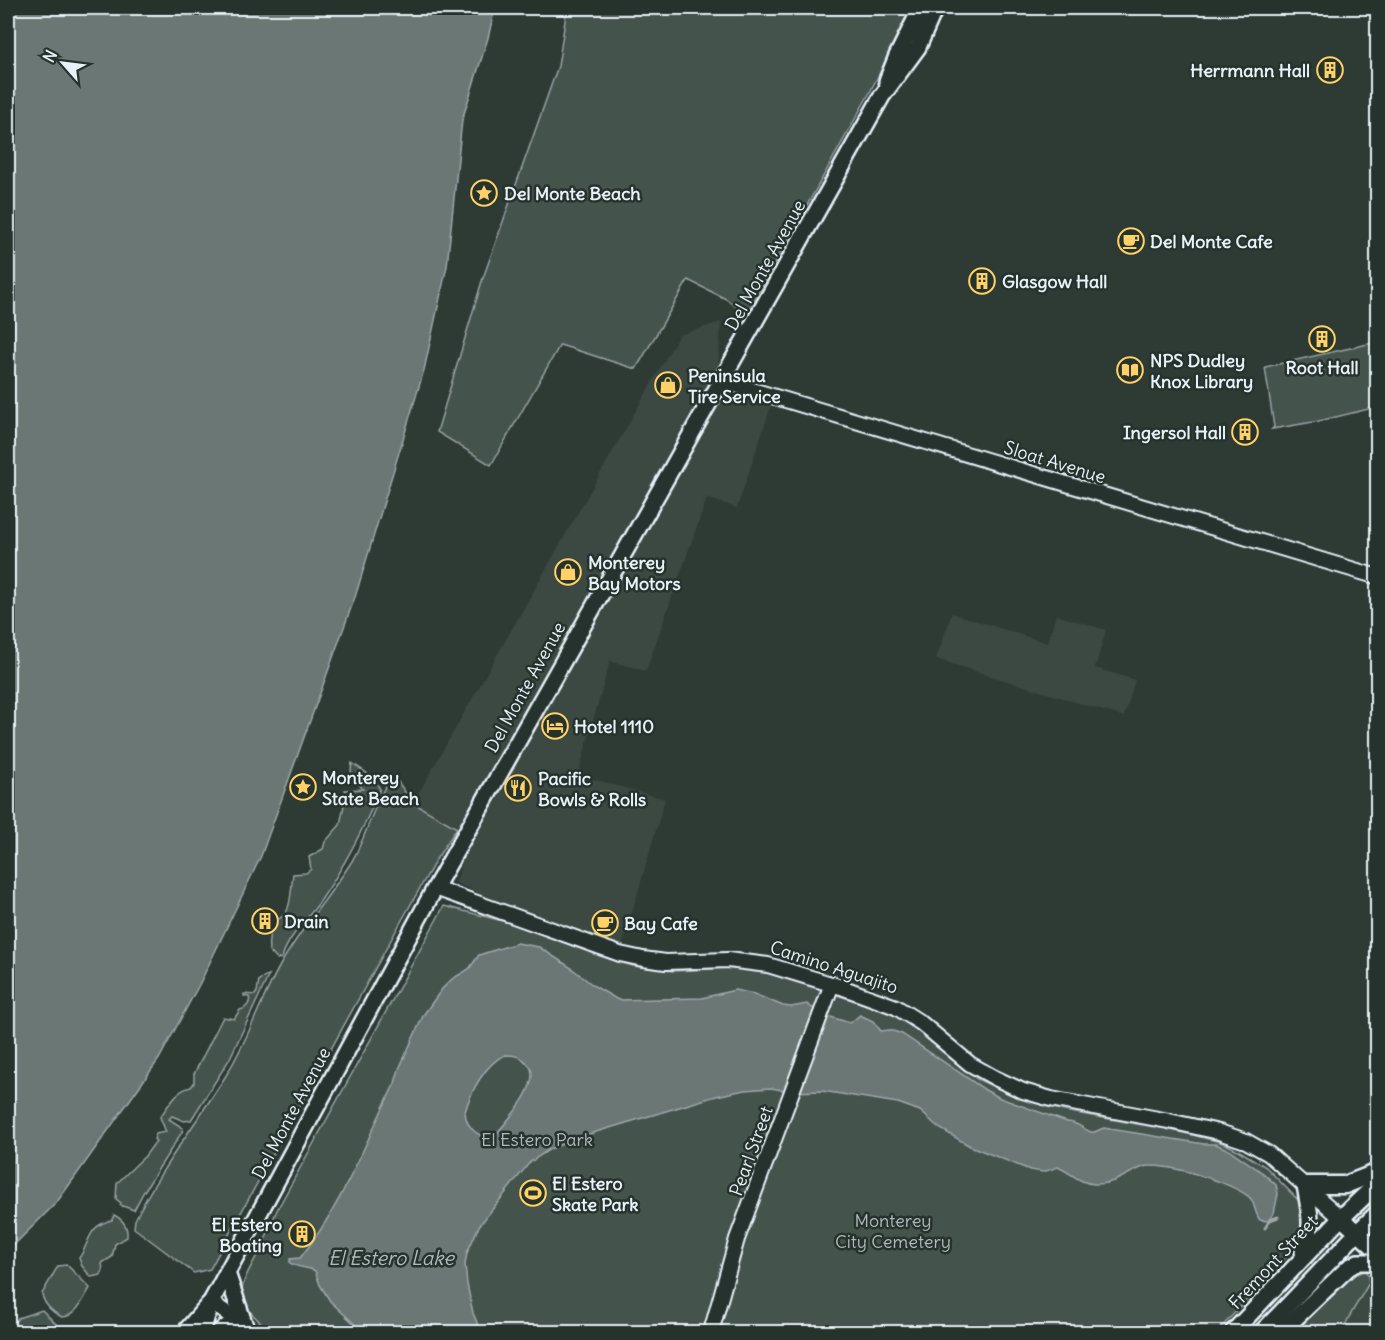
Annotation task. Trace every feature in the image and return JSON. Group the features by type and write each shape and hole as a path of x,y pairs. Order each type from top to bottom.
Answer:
{"highway":[{"path":"1305,1185 1346,1185 1377,1172"},
{"path":"1341,1218 1377,1183"},
{"path":"1357,1233 1377,1213"}],"main road":[{"name":"Del Monte Avenue","path":"882,96 897,56 921,8"},
{"name":"Del Monte Avenue","path":"202,1332 212,1302 227,1273 435,888 882,96 918,47 935,8"},
{"path":"1297,1264 1311,1230 1305,1185"},
{"name":"Camino Aguajito","path":"1341,1218 1377,1251"},
{"name":"Fremont Street","path":"1233,1332 1341,1218"},
{"path":"1262,1332 1357,1233"},
{"path":"1281,1332 1348,1268 1358,1262 1377,1262"},
{"path":"219,1332 245,1326 227,1273"},
{"name":"Del Monte Avenue","path":"185,1332 212,1302"}],"street":[{"name":"Sloat Avenue","path":"722,381 1377,577"},
{"name":"Camino Aguajito","path":"435,888 620,954 666,962 728,960 752,962 832,984 896,1007 921,1023 970,1064 1011,1086 1051,1100 1169,1121 1232,1136 1269,1154 1341,1218"},
{"name":"Pearl Street","path":"711,1332 737,1239 832,984"},
{"path":"212,1302 245,1326"}],"shaded area":[{"path":"721,322 717,392 771,406 737,508 707,498 646,671 610,661 578,775 665,799 620,954 456,883 469,834 413,803 679,335"},
{"path":"952,613 1047,643 1056,615 1106,630 1095,668 1135,680 1124,717 936,659"},
{"path":"1351,1271 1377,1279 1377,1332 1289,1332"}],"green space":[{"path":"567,8 912,8 869,94 746,315 726,299 688,280 636,369 560,345 491,465 437,432 482,281 558,66"},
{"path":"1373,343 1377,365 1377,407 1319,421 1272,429 1274,427 1265,367"},
{"path":"352,763 371,777 380,789 361,832 338,873 316,907 293,935 282,958 277,959 269,951 269,936 273,925 285,915 288,909 293,874 306,873 311,869 309,857 323,849 325,842 340,825 344,805 350,801 345,790 363,789 352,776"},
{"path":"393,775 413,803 457,828 437,858 398,927 210,1269 194,1273 134,1228 135,1220 167,1165 233,1063 282,962 352,861 381,795"},
{"name":"El Estero Park","path":"444,906 518,925 591,953 633,966 673,971 728,968 760,971 879,1008 908,1023 977,1079 1019,1098 1064,1111 1177,1131 1220,1142 1238,1150 1266,1167 1300,1202 1304,1211 1303,1239 1217,1332 272,1332 244,1303 242,1295 246,1276 277,1210"},
{"path":"269,975 229,1060 191,1120 184,1121 172,1116 169,1119 183,1128 182,1132 134,1210 120,1205 121,1203 116,1199 117,1183 145,1156 156,1141 154,1139 156,1134 166,1132 160,1117 181,1091 191,1087 194,1083 194,1074 223,1017 234,1019 249,1003 249,997 244,994 255,995 259,980"},
{"path":"114,1215 125,1224 127,1237 115,1244 112,1257 102,1263 101,1275 91,1277 79,1258 94,1230 112,1220"},
{"path":"67,1265 90,1288 75,1310 62,1317 49,1308 42,1294 58,1266"},
{"path":"1351,1271 1354,1275 1364,1271 1368,1274 1369,1283 1342,1332 1286,1332"},
{"path":"42,1310 60,1328 56,1332 15,1332 14,1323 18,1318"}],"water":[{"path":"8,8 495,8 462,120 447,266 424,370 356,594 261,856 200,983 159,1059 57,1202 8,1251"},
{"name":"El Estero Lake","path":"517,943 539,947 618,1000 702,998 735,990 754,994 783,1006 807,1004 821,1014 850,1023 860,1015 873,1021 881,1031 890,1030 902,1034 1000,1098 1075,1123 1089,1131 1094,1132 1104,1128 1216,1144 1231,1151 1276,1185 1278,1194 1274,1213 1268,1221 1260,1220 1251,1199 1244,1193 1199,1175 1166,1167 1143,1167 1114,1181 1102,1184 1090,1184 1058,1167 1043,1172 1030,1170 970,1146 939,1128 920,1111 898,1103 822,1091 792,1092 771,1088 745,1090 716,1096 586,1135 550,1149 530,1162 479,1226 467,1253 465,1264 467,1284 473,1313 481,1332 363,1332 330,1301 315,1271 293,1265 290,1259 300,1258 329,1217 395,1083 424,1014 442,989 452,979 469,969 479,955","holes":["505,1055 520,1057 527,1063 532,1079 517,1109 497,1133 491,1136 481,1135 468,1123 465,1112 475,1087 485,1071"]}],"waterway":[{"path":"1265,1228 1270,1220 1278,1217"}],"place":[{"name":"Herrmann Hall","path":"1330,70"},
{"name":"Del Monte Beach","path":"484,193"},
{"name":"Del Monte Cafe","path":"1131,241"},
{"name":"Glasgow Hall","path":"982,281"},
{"name":"Root Hall","path":"1322,339"},
{"name":"NPS Dudley Knox Library","path":"1130,370"},
{"name":"Peninsula Tire Service","path":"668,385"},
{"name":"Ingersol Hall","path":"1245,432"},
{"name":"Monterey Bay Motors","path":"568,572"},
{"name":"Hotel 1110","path":"555,726"},
{"name":"Monterey State Beach","path":"303,787"},
{"name":"Pacific Bowls & Rolls","path":"518,788"},
{"name":"Drain","path":"265,921"},
{"name":"Bay Cafe","path":"605,923"},
{"name":"El Estero Skate Park","path":"533,1193"},
{"name":"El Estero Boating","path":"302,1234"}],"park label":[{"name":"Monterey City Cemetery","path":"893,1230"}]}
